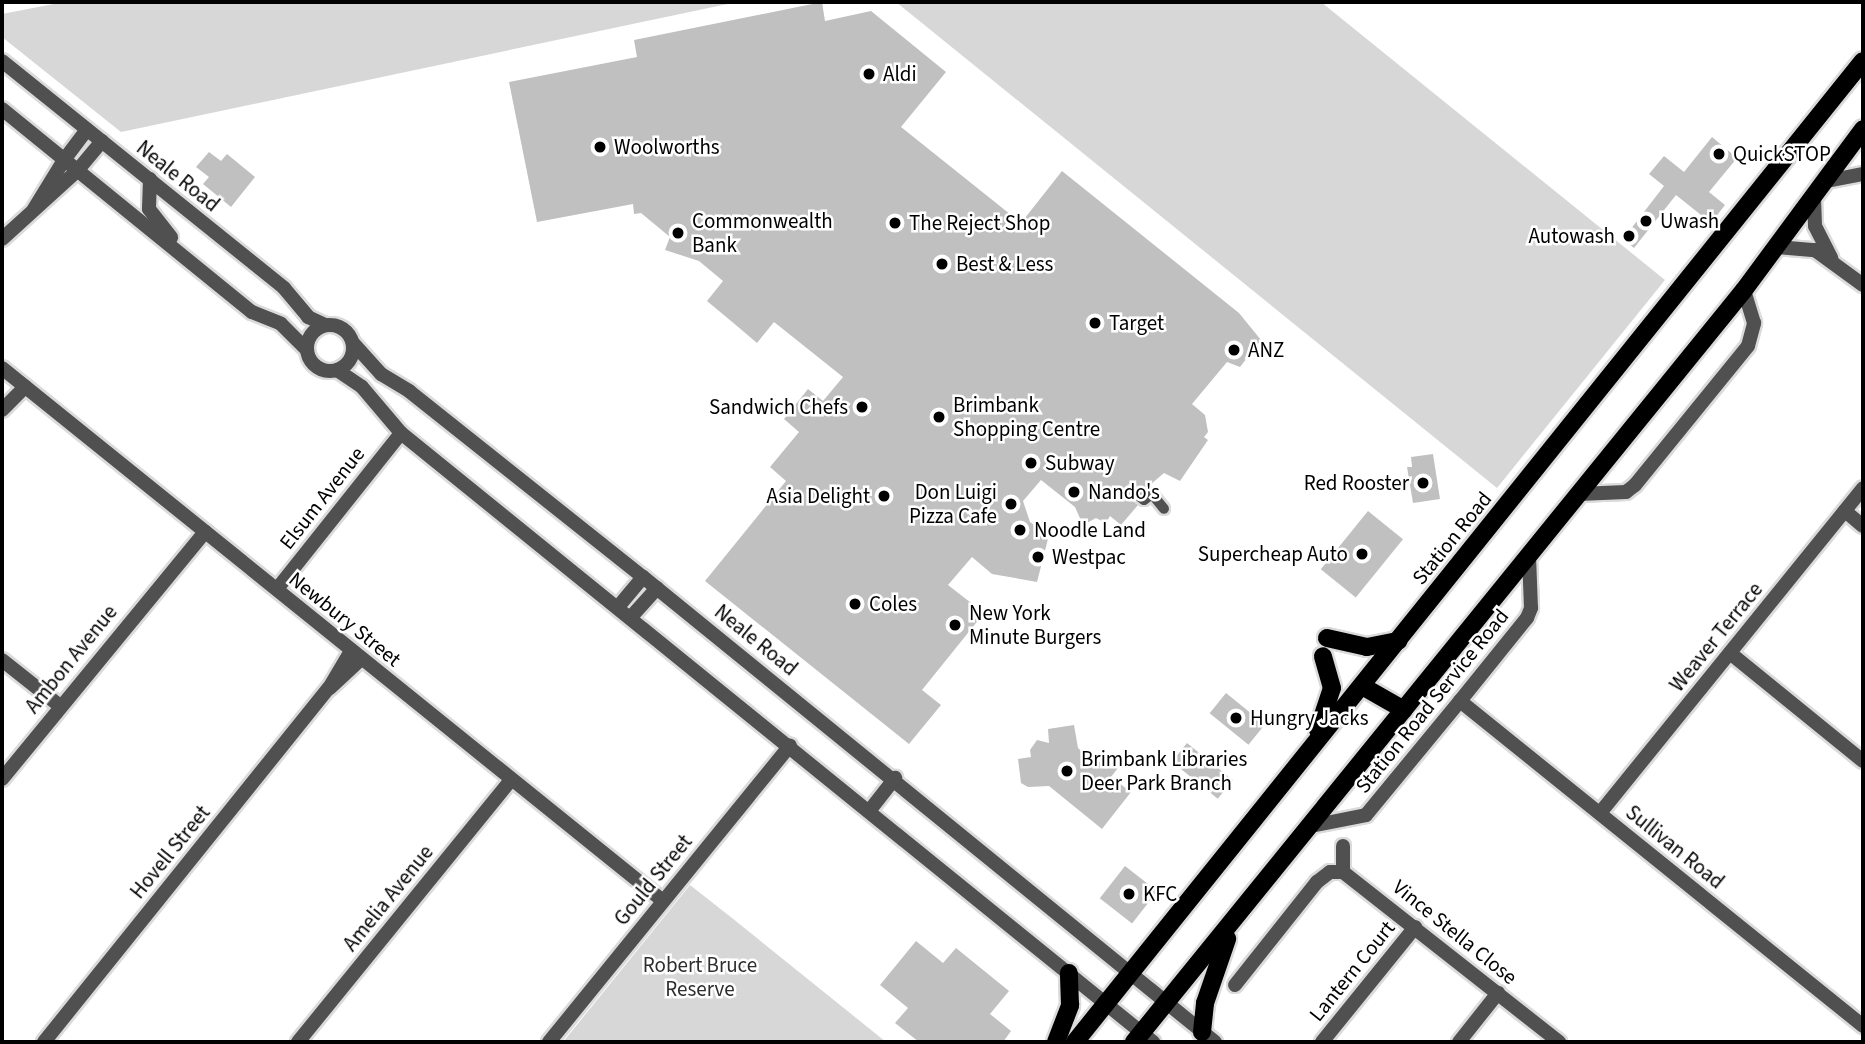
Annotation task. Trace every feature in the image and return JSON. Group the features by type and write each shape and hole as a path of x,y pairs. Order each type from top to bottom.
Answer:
{"main road":[{"name":"Station Road","path":"1074,1042 1863,61"},
{"path":"1143,1039 1166,1002 1240,915 1744,290 1863,129"},
{"path":"1327,638 1367,647 1398,641"},
{"path":"1312,747 1332,688 1324,656"},
{"path":"1366,680 1404,710"},
{"path":"1209,1037 1211,979 1240,915"},
{"path":"1056,1042 1070,1005 1069,973"}],"street":[{"name":"Neale Road","path":"2,61 284,288 309,317 325,325"},
{"path":"2,109 221,288 261,317 281,324 307,350 319,368 337,370 362,387 385,420 870,810 1107,1004 1143,1039"},
{"path":"32,214 64,160 87,130"},
{"path":"2,239 77,171 102,141"},
{"path":"1827,181 1863,174"},
{"path":"150,179 147,195 155,220 221,288"},
{"path":"1814,197 1815,226 1832,259"},
{"path":"1777,247 1803,247 1832,259 1863,285"},
{"path":"1579,494 1626,492 1635,485 1754,335 1744,290"},
{"path":"307,350 310,335 325,325 344,328 353,343 350,360 337,370"},
{"name":"Neale Road","path":"353,343 381,374 426,404 895,778 1209,1037"},
{"name":"Newbury Street","path":"2,368 663,901"},
{"path":"2,401 20,384"},
{"path":"2,410 20,384"},
{"name":"Elsum Avenue","path":"277,589 401,433"},
{"name":"Weaver Terrace","path":"1601,813 1863,488"},
{"path":"1132,491 1144,500 1152,494 1164,509"},
{"path":"1845,511 1863,526"},
{"name":"Ambon Avenue","path":"2,779 202,529"},
{"name":"Station Road Service Road","path":"1311,826 1366,815 1460,701 1527,618 1531,608 1529,556"},
{"path":"618,607 643,577"},
{"path":"631,617 657,588"},
{"path":"1730,653 1863,761"},
{"name":"Hovell Street","path":"44,1042 356,655"},
{"path":"2,660 60,706"},
{"name":"Sullivan Road","path":"1460,701 1863,1026"},
{"name":"Gould Street","path":"548,1042 790,745"},
{"path":"870,810 895,778"},
{"name":"Amelia Avenue","path":"298,1042 511,780"},
{"path":"1235,985 1317,882 1330,872 1343,872 1343,846"},
{"name":"Vince Stella Close","path":"1343,872 1559,1042"},
{"name":"Lantern Court","path":"1322,1042 1415,927"},
{"path":"1459,1042 1498,993"}],"green space":[{"path":"64,2 737,2 121,132 2,37 2,14"},
{"path":"896,2 1321,2 1665,280 1497,488"},
{"name":"Robert Bruce Reserve","path":"690,885 732,918 886,1042 563,1042"}],"building":[{"path":"822,2 825,21 871,11 946,72 901,127 1021,223 1062,171 1239,313 1261,340 1240,367 1227,362 1192,404 1205,415 1208,432 1204,437 1208,440 1180,481 1164,473 1144,490 1128,484 1125,495 1138,505 1121,525 1110,516 1106,523 1096,518 1083,525 1075,507 1041,480 1023,501 1030,522 1049,535 1037,582 992,574 972,557 948,585 984,613 922,690 941,705 909,744 705,581 786,481 770,467 799,432 784,419 808,389 823,401 843,377 774,322 757,343 707,301 723,281 699,261 665,250 670,237 641,213 634,214 633,204 537,222 509,82 637,57 634,40"},
{"path":"1712,137 1737,158 1709,192 1725,205 1711,223 1676,195 1634,248 1623,239 1664,186 1649,174 1664,156 1684,172"},
{"path":"209,152 221,161 227,154 255,177 231,207 203,184 209,177 196,167"},
{"name":"Red Rooster","path":"1433,454 1440,499 1413,503 1407,467 1412,467 1411,457"},
{"name":"Supercheap Auto","path":"1368,511 1403,539 1356,598 1321,569"},
{"name":"Hungry Jacks","path":"1226,693 1265,724 1248,745 1210,713"},
{"name":"Brimbank Libraries Deer Park Branch","path":"1074,725 1078,748 1097,766 1105,753 1121,764 1111,777 1131,792 1102,829 1049,786 1028,787 1021,783 1018,759 1031,757 1030,750 1037,740 1049,743 1048,729"},
{"path":"1187,743 1233,780 1218,799 1172,762"},
{"name":"KFC","path":"1125,866 1157,891 1132,924 1100,898"},
{"path":"916,941 943,963 956,948 1009,991 990,1014 1011,1031 1003,1042 919,1042 895,1023 908,1008 880,985"}],"place":[{"name":"Aldi","path":"869,74"},
{"name":"Woolworths","path":"600,147"},
{"name":"QuickSTOP","path":"1719,154"},
{"name":"Uwash","path":"1646,221"},
{"name":"The Reject Shop","path":"895,223"},
{"name":"Commonwealth Bank","path":"678,233"},
{"name":"Autowash","path":"1629,236"},
{"name":"Best & Less","path":"942,264"},
{"name":"Target","path":"1095,323"},
{"name":"ANZ","path":"1234,350"},
{"name":"Sandwich Chefs","path":"862,407"},
{"name":"Brimbank Shopping Centre","path":"939,417"},
{"name":"Subway","path":"1031,463"},
{"name":"Red Rooster","path":"1423,483"},
{"name":"Nando's","path":"1074,492"},
{"name":"Asia Delight","path":"884,496"},
{"name":"Don Luigi Pizza Cafe","path":"1011,504"},
{"name":"Noodle Land","path":"1020,530"},
{"name":"Supercheap Auto","path":"1362,554"},
{"name":"Westpac","path":"1038,557"},
{"name":"Coles","path":"855,604"},
{"name":"New York Minute Burgers","path":"955,625"},
{"name":"Hungry Jacks","path":"1236,718"},
{"name":"Brimbank Libraries Deer Park Branch","path":"1067,771"},
{"name":"KFC","path":"1129,894"}]}
